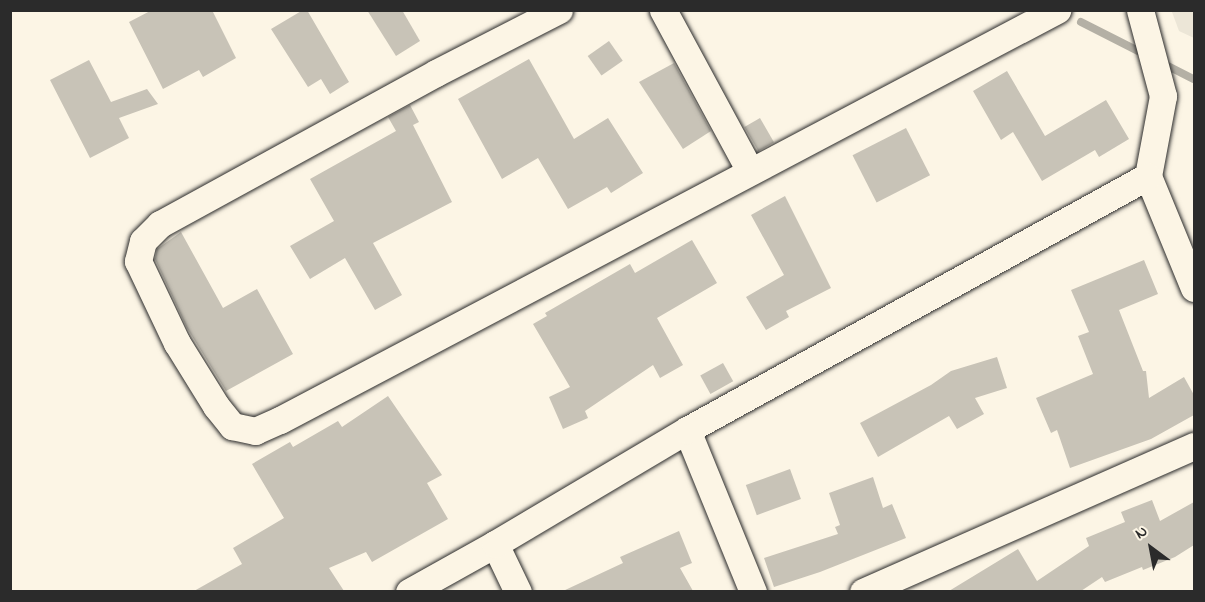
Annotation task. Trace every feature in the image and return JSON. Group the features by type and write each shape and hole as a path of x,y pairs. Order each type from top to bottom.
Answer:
{"street":[{"path":"559,10 160,224 143,241 138,261 177,344 216,406 232,426 255,431 280,420 1057,10"},
{"path":"663,10 750,171"},
{"path":"1140,10 1163,96 1148,176 1194,288"},
{"path":"409,591 495,544 687,430 1148,176"},
{"path":"687,430 753,591"},
{"path":"863,591 1194,446"},
{"path":"495,544 518,591"}],"shaded area":[{"path":"1176,10 1194,11 1194,38 1179,31 1172,12"}],"building":[{"path":"152,10 212,10 236,58 203,77 199,70 163,89 129,22"},
{"path":"303,10 307,10 349,82 330,94 321,79 308,87 271,29"},
{"path":"367,10 402,10 420,41 396,56"},
{"path":"609,41 623,61 601,76 588,56"},
{"path":"529,59 574,139 608,118 643,173 611,193 607,187 568,209 538,158 502,179 458,99"},
{"path":"89,60 111,102 147,89 158,104 119,118 129,138 90,158 50,80"},
{"path":"674,63 711,131 683,149 639,82"},
{"path":"1007,71 1045,136 1106,100 1129,139 1099,157 1095,150 1042,181 1013,132 1001,140 973,91"},
{"path":"410,105 419,122 413,125 452,202 373,243 402,295 375,310 345,258 310,279 290,246 334,221 310,179 396,131 388,117"},
{"path":"760,118 774,142 758,151 744,127"},
{"path":"906,128 930,175 877,202 853,155"},
{"path":"785,196 831,288 786,311 789,317 766,330 746,297 784,275 751,215"},
{"path":"181,232 223,308 257,289 293,354 226,391 187,328 155,259 157,249"},
{"path":"692,240 717,283 657,318 683,365 660,378 653,365 585,411 588,418 563,429 549,397 570,387 533,324 547,316 545,313 630,264 635,273"},
{"path":"1144,260 1158,294 1119,310 1143,371 1146,371 1149,398 1184,377 1194,395 1194,415 1151,439 1070,468 1057,430 1051,433 1036,398 1093,374 1078,336 1089,332 1071,290"},
{"path":"997,357 1007,388 975,398 984,414 957,429 949,416 878,457 860,423 931,385 951,371"},
{"path":"723,363 733,381 710,394 700,376"},
{"path":"388,396 442,475 427,483 448,519 372,562 366,552 329,568 344,591 194,591 242,564 233,548 284,518 252,464 290,442 293,447 338,421 342,427"},
{"path":"790,469 801,499 757,515 746,485"},
{"path":"873,477 883,508 892,504 906,538 820,572 774,587 764,558 838,534 835,527 840,525 829,493"},
{"path":"1152,500 1160,521 1194,502 1194,545 1175,557 1143,570 1142,567 1105,582 1102,577 1081,591 949,591 1018,549 1037,581 1089,546 1086,538 1125,522 1121,512"},
{"path":"679,531 692,563 680,568 693,591 563,591 623,563 620,557"}],"waterway":[{"path":"1081,22 1144,54"},
{"path":"1160,62 1194,79"}]}
